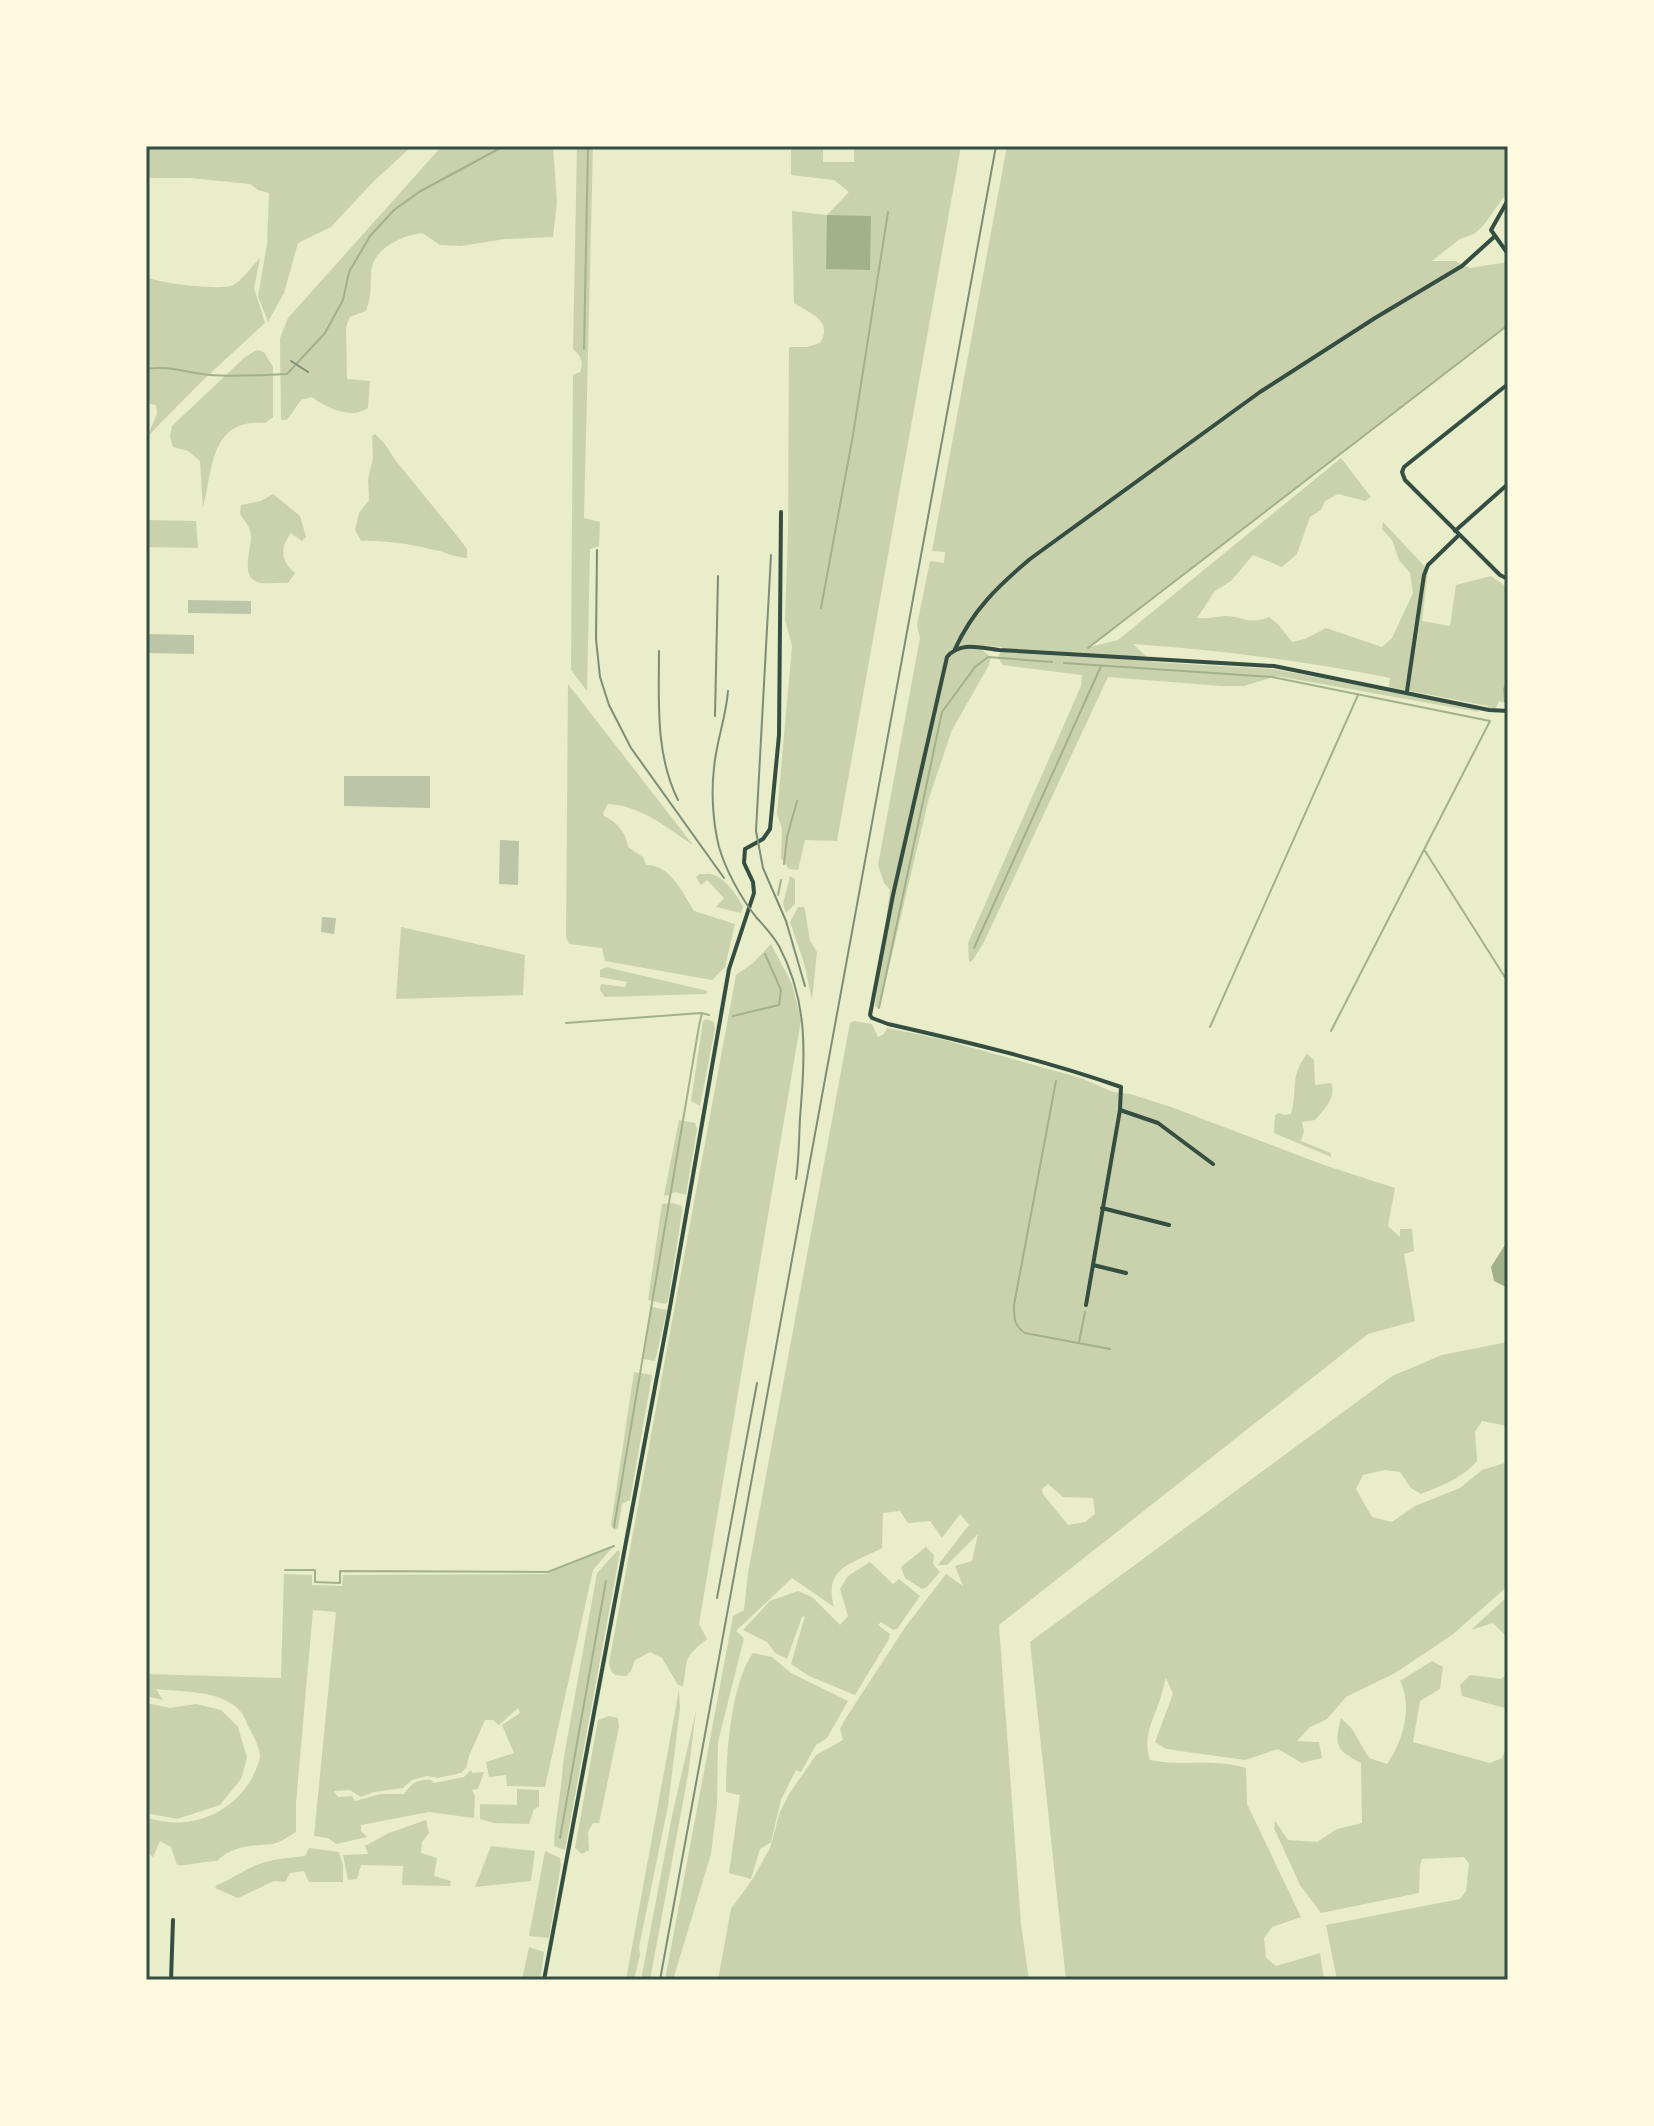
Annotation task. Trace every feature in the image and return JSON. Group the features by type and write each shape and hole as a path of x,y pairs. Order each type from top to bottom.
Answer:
{"street":[{"path":"1508,200 1492,225 1491,232 1508,254"},
{"path":"1086,1305 1120,1110 1121,1087 1062,1067 870,1017 893,895 947,657 982,604 1030,559 1260,392 1462,266 1494,237"},
{"path":"1508,384 1403,469 1402,476 1500,575 1508,579"},
{"path":"1407,691 1428,565 1508,484"},
{"path":"544,1980 670,1307 729,969 754,893 743,855 745,849 763,839 770,829 779,735 781,512"},
{"path":"955,649 968,646 1274,666 1489,710 1508,711"},
{"path":"1120,1110 1158,1123 1213,1164"},
{"path":"1102,1208 1169,1225"},
{"path":"1093,1265 1126,1273"},
{"path":"171,1980 173,1920"}],"shaded area":[{"path":"146,146 412,146 331,227 298,243 284,293 268,322 258,296 267,244 269,193 250,184 190,178 146,178"},
{"path":"442,146 553,146 557,202 553,237 505,239 461,246 440,245 422,233 389,245 376,257 373,265 366,311 350,317 346,327 347,379 370,381 368,408 347,413 312,397 301,400 287,420 281,420 280,338 288,318"},
{"path":"577,146 593,146 584,518 600,522 599,546 590,549 587,691 571,670 573,375 580,372 582,365 573,349"},
{"path":"791,146 961,146 837,841 805,840 798,870 789,869 781,858 782,829 777,814 792,646 785,620 789,347 820,343 824,328 818,318 794,303 792,211 827,215 849,192 834,180 791,175","holes":["823,149 854,149 854,162 823,162"]},
{"path":"1007,146 1508,146 1508,191 1483,226 1432,261 1455,261 1470,268 1508,262 1508,325 1090,647 1118,640 1341,458 1371,497 1365,501 1338,494 1325,501 1321,510 1310,517 1297,554 1282,567 1253,555 1231,581 1215,591 1197,618 1230,616 1256,620 1269,617 1292,642 1326,628 1382,647 1392,638 1413,593 1410,573 1399,560 1392,540 1382,529 1383,522 1428,570 1422,621 1450,626 1456,585 1491,576 1508,588 1508,704 1499,701 1495,710 1489,710 1488,706 1389,687 1390,678 1358,672 1198,649 1133,644 1152,662 1274,669 1475,708 1479,712 1277,676 1244,686 1108,677 984,942 969,962 968,943 1081,686 1082,675 1003,665 998,658 1002,647 976,645 991,657 989,665 952,730 929,798 879,1009 875,1006 890,890 878,865 920,638 917,625 930,561 944,563 945,552 932,551"},
{"path":"827,215 871,216 870,270 826,269"},
{"path":"260,258 254,288 265,323 147,437 157,414 156,405 146,403 146,277 190,286 227,287 240,280"},
{"path":"257,350 264,352 273,367 273,417 265,423 247,424 234,429 224,437 217,449 203,508 200,461 188,451 173,447 170,437 172,426 245,357"},
{"path":"375,434 467,549 467,558 405,544 361,541 355,530 359,513 369,500 368,479 373,458 372,436"},
{"path":"273,494 300,516 306,537 302,541 291,533 285,544 284,559 295,573 288,583 254,581 248,571 251,534 240,514 241,505 261,501"},
{"path":"146,520 196,521 198,548 146,547"},
{"path":"568,684 693,845 653,818 631,808 608,804 604,816 620,829 628,847 643,857 646,865 655,866 669,875 694,911 735,924 725,967 712,980 605,961 602,948 569,944 566,937"},
{"path":"712,874 727,884 743,907 741,913 716,907 724,898 707,880 701,885 696,877"},
{"path":"790,876 795,879 795,904 786,913 783,904"},
{"path":"798,907 804,907 810,941 817,952 812,1000 790,922"},
{"path":"401,927 525,955 523,995 396,999"},
{"path":"771,944 792,984 801,1020 699,1624 707,1639 690,1655 683,1686 678,1685 662,1658 650,1652 635,1660 626,1676 615,1675 609,1663 736,975"},
{"path":"607,967 708,991 706,994 605,997 600,990 601,984 625,987 627,982 600,977 600,970"},
{"path":"703,1021 714,1022 715,1029 700,1106 691,1101"},
{"path":"850,1023 872,1024 878,1037 887,1028 941,1039 1081,1078 1113,1092 1171,1107 1324,1165 1395,1188 1388,1226 1400,1237 1400,1229 1412,1229 1414,1251 1404,1254 1415,1321 1368,1334 999,1625 1021,1924 1029,1980 718,1980 731,1909 770,1848 780,1812 789,1794 816,1755 843,1740 840,1729 844,1721 906,1626 946,1574 963,1586 955,1566 972,1561 978,1534 947,1565 938,1565 969,1525 960,1514 942,1538 930,1521 908,1523 900,1511 883,1513 882,1548 851,1563 836,1575 832,1594 834,1607 792,1578 736,1631 744,1638 718,1742 717,1805 711,1854 673,1980 665,1980 733,1616 744,1610 748,1573","holes":["1048,1484 1063,1497 1093,1498 1095,1514 1085,1522 1068,1525 1042,1489"]},
{"path":"1307,1054 1314,1060 1315,1085 1331,1083 1332,1093 1329,1103 1315,1120 1302,1122 1304,1131 1301,1141 1331,1153 1331,1157 1274,1133 1275,1115 1291,1114 1296,1077"},
{"path":"679,1120 695,1123 697,1129 686,1195 675,1192 667,1196 664,1195"},
{"path":"662,1204 682,1206 682,1212 668,1302 665,1304 648,1300"},
{"path":"1508,1240 1508,1288 1494,1281 1491,1267"},
{"path":"652,1307 667,1310 655,1361 643,1359"},
{"path":"1508,1342 1508,1426 1482,1421 1475,1432 1477,1461 1471,1467 1451,1481 1421,1494 1411,1488 1400,1472 1385,1470 1363,1475 1356,1489 1372,1517 1392,1522 1415,1506 1460,1488 1482,1470 1508,1462 1508,1586 1452,1635 1395,1673 1346,1697 1327,1719 1310,1727 1297,1741 1319,1742 1322,1758 1302,1763 1278,1749 1245,1760 1166,1749 1155,1742 1173,1694 1166,1678 1151,1724 1147,1745 1150,1760 1246,1768 1247,1804 1301,1917 1272,1927 1264,1938 1266,1958 1276,1966 1320,1953 1324,1980 1066,1980 1030,1642 1392,1376 1442,1355"},
{"path":"634,1372 652,1375 630,1500 622,1504 618,1528 614,1530 611,1525"},
{"path":"926,1547 934,1555 933,1564 940,1572 922,1589 905,1578 901,1567"},
{"path":"612,1548 593,1570 545,1787 507,1786 506,1775 489,1777 486,1762 514,1753 502,1725 520,1713 518,1708 499,1725 493,1720 485,1720 466,1768 461,1773 438,1778 427,1776 412,1780 403,1788 361,1797 350,1790 334,1791 338,1797 352,1796 355,1801 381,1794 404,1794 422,1780 434,1783 464,1777 471,1770 472,1773 484,1772 478,1789 472,1790 475,1796 474,1818 429,1812 361,1825 361,1831 367,1837 336,1844 328,1838 314,1836 336,1612 313,1610 296,1832 275,1843 236,1849 217,1861 186,1865 177,1865 171,1847 160,1841 153,1857 146,1851 146,1817 161,1821 192,1821 220,1811 243,1791 255,1773 260,1755 243,1715 231,1703 211,1695 156,1689 163,1700 146,1696 146,1674 281,1678 284,1574 312,1575 312,1585 342,1586 343,1575 546,1574"},
{"path":"618,1550 565,1850 554,1846 563,1762 597,1573"},
{"path":"870,1562 893,1584 899,1579 920,1596 897,1629 893,1630 881,1622 878,1625 890,1634 889,1639 855,1695 809,1676 791,1664 805,1616 787,1659 775,1653 767,1642 743,1630 770,1601 798,1591 812,1597 840,1625 848,1616 840,1589 848,1576"},
{"path":"1508,1596 1508,1638 1493,1623 1471,1630"},
{"path":"753,1653 772,1657 791,1673 848,1701 827,1738 816,1745 801,1772 796,1770 781,1800 771,1842 760,1849 751,1879 729,1873 740,1795 726,1792 735,1700"},
{"path":"1432,1661 1443,1667 1440,1689 1420,1701 1413,1742 1490,1763 1502,1758 1508,1742 1508,1980 1337,1980 1326,1925 1460,1899 1466,1891 1469,1864 1464,1857 1422,1859 1419,1893 1321,1913 1300,1885 1274,1828 1275,1821 1288,1840 1317,1842 1337,1829 1362,1823 1361,1763 1339,1746 1341,1718 1352,1729 1369,1758 1387,1764 1402,1735 1406,1712 1400,1681"},
{"path":"1508,1674 1508,1709 1462,1696 1460,1685 1470,1675 1501,1679"},
{"path":"679,1690 680,1708 668,1806 634,1980 626,1980"},
{"path":"146,1703 170,1708 196,1704 221,1710 238,1727 247,1758 241,1779 220,1805 177,1819 146,1813"},
{"path":"696,1711 688,1775 650,1980 641,1980 672,1816"},
{"path":"609,1716 618,1718 619,1727 599,1823 593,1823 588,1832 589,1850 582,1854 575,1848 598,1720"},
{"path":"517,1789 539,1790 539,1807 534,1809 529,1824 494,1823 480,1819 480,1804 517,1805"},
{"path":"426,1820 429,1833 422,1842 421,1853 437,1858 434,1876 451,1881 450,1886 402,1885 403,1866 361,1865 357,1879 348,1880 343,1855 368,1854 365,1846 389,1833"},
{"path":"491,1846 535,1851 531,1881 475,1887"},
{"path":"309,1848 339,1852 343,1882 309,1882 304,1871 290,1873 285,1882 274,1881 238,1898 215,1888 258,1864 305,1856"},
{"path":"545,1851 560,1858 561,1864 549,1938 529,1936"},
{"path":"529,1947 544,1952 540,1980 522,1980"}],"building":[{"path":"188,600 251,601 251,614 188,613"},
{"path":"146,634 194,635 194,654 146,653"},
{"path":"344,776 430,776 430,808 344,806"},
{"path":"500,840 519,841 518,885 499,884"},
{"path":"322,917 336,918 334,934 321,932"}],"waterway":[{"path":"146,369 220,376 287,374 325,333 343,300 349,272 370,236 394,210 419,192 504,146"},
{"path":"584,349 588,146"},
{"path":"821,608 853,435 888,212"},
{"path":"1088,648 1508,325"},
{"path":"879,1008 942,712 975,667 988,657 1052,662"},
{"path":"1064,663 1272,677 1490,721 1331,1031"},
{"path":"974,948 1101,666"},
{"path":"1505,702 1504,689 1508,679"},
{"path":"1210,1027 1358,695"},
{"path":"784,864 787,837 797,801"},
{"path":"1425,851 1508,982"},
{"path":"778,895 781,880"},
{"path":"733,1016 779,1005 781,990 765,954"},
{"path":"566,1023 701,1013"},
{"path":"614,1527 699,1026 702,1013 709,1015"},
{"path":"1056,1081 1014,1305 1015,1318 1025,1333 1110,1349"},
{"path":"1079,1342 1085,1312"},
{"path":"285,1570 315,1570 315,1582 340,1583 340,1571 548,1572 614,1546"},
{"path":"560,1838 606,1581"}],"railway":[{"path":"660,1980 996,146"},
{"path":"291,361 308,372"},
{"path":"597,550 596,639 600,677 609,705 631,748 724,878"},
{"path":"771,555 756,831 763,868 786,921 805,986"},
{"path":"715,716 718,576"},
{"path":"659,651 662,746 678,800"},
{"path":"728,691 713,778 715,828 730,875 750,910 779,946 796,988 803,1030 796,1179"},
{"path":"717,1598 757,1383"}]}
